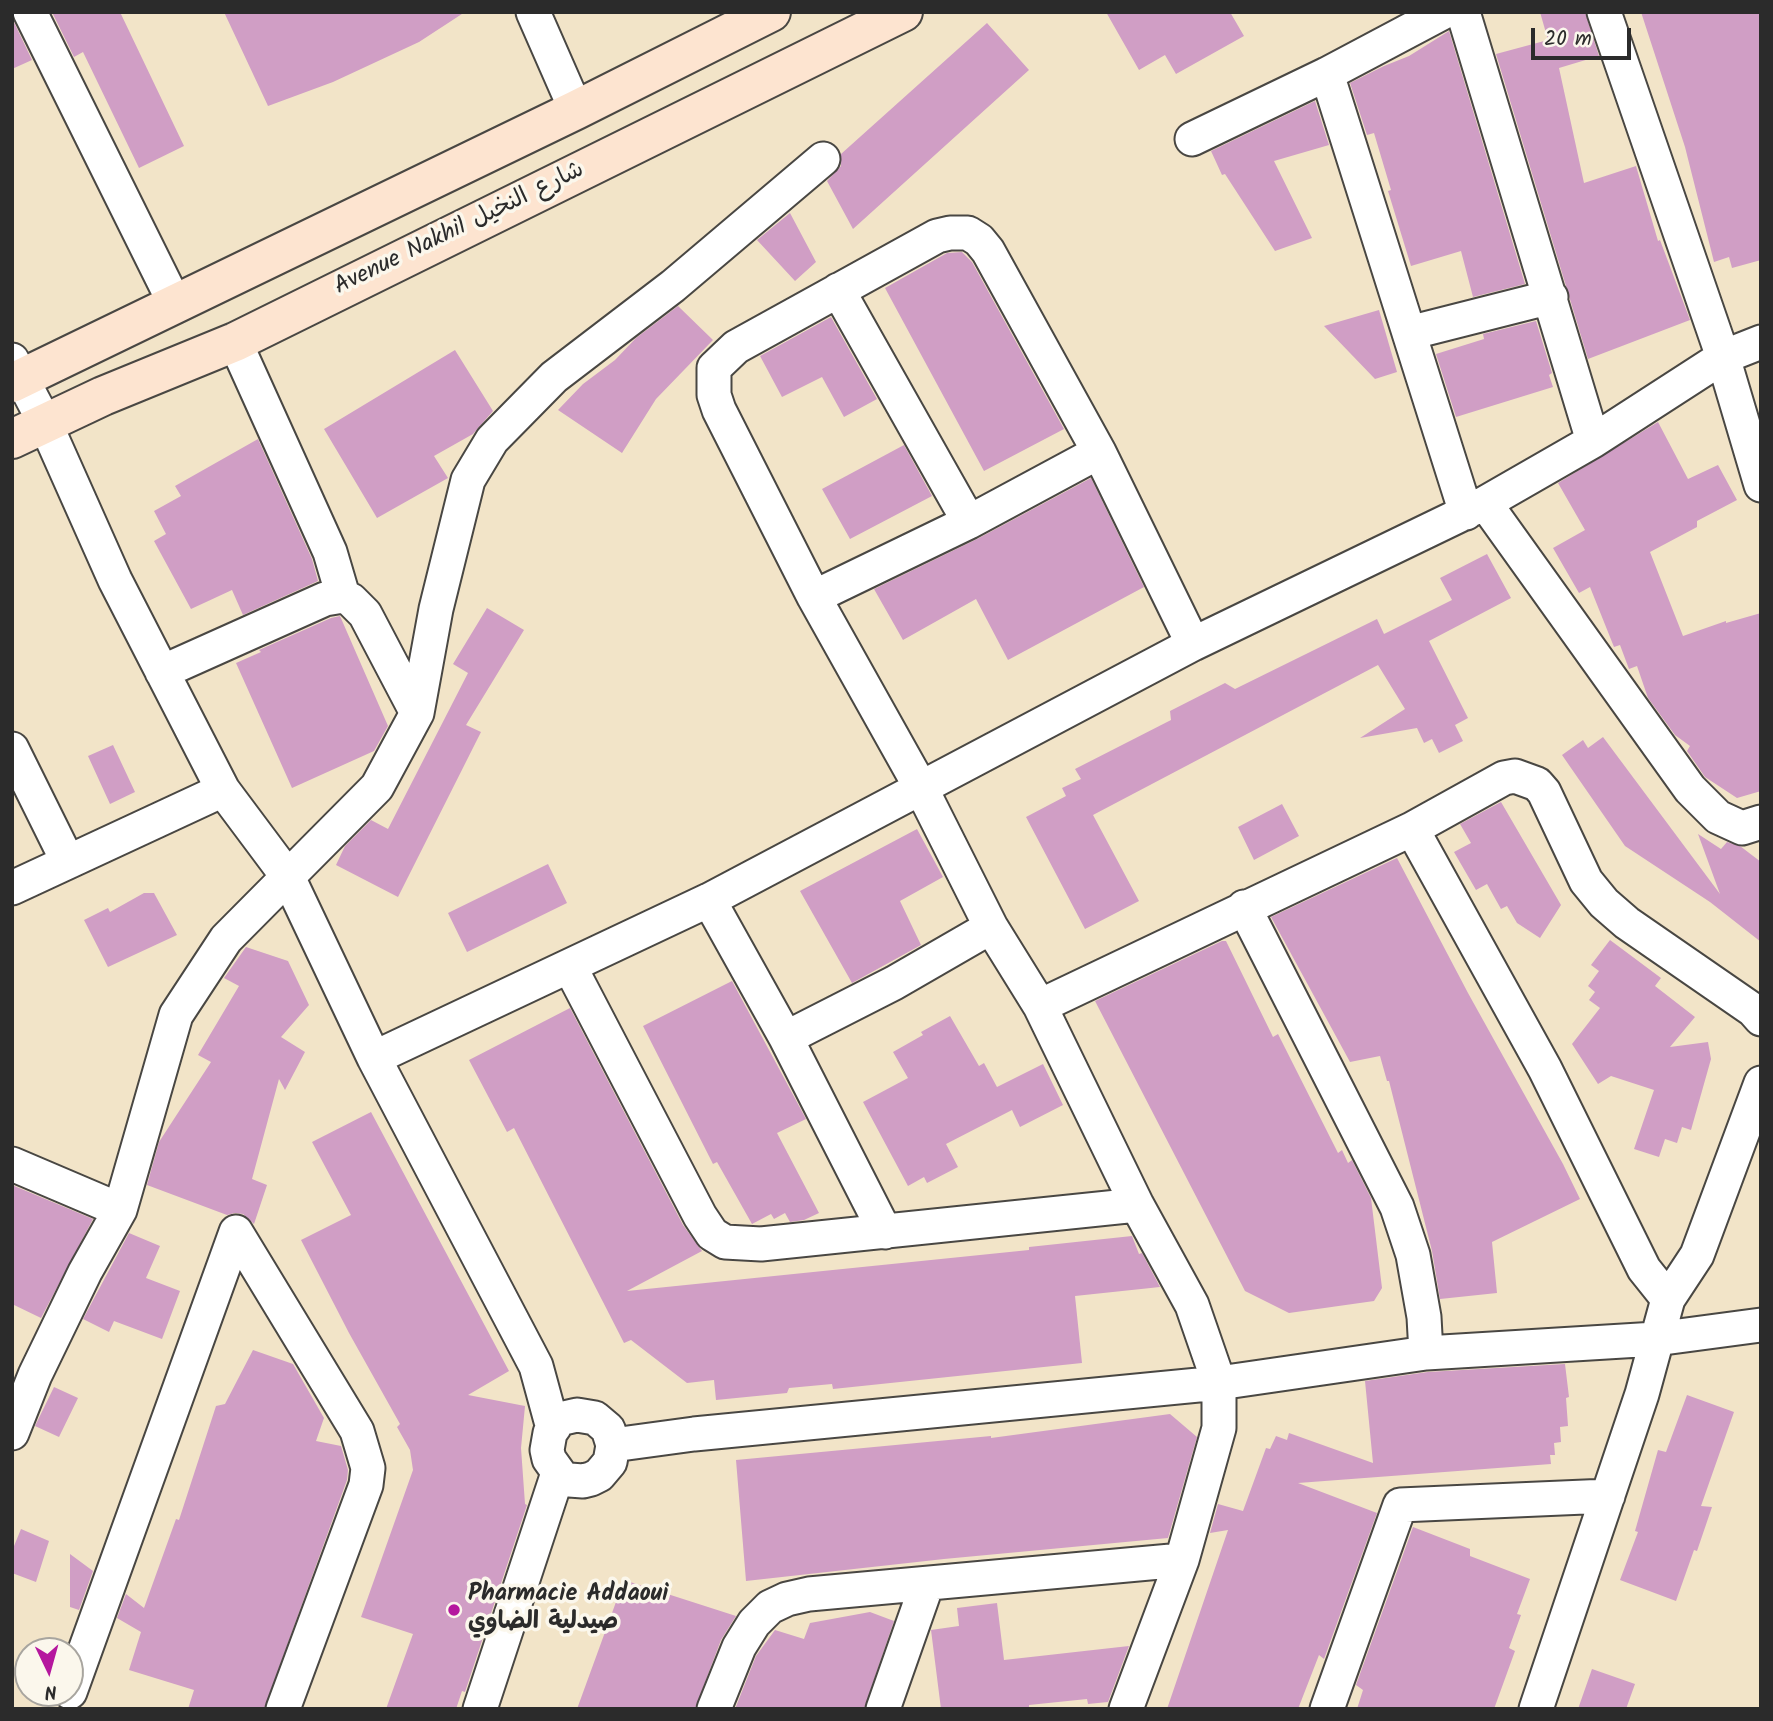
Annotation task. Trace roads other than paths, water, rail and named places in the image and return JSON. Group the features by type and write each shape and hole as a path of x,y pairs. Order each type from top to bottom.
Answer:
{"street":[{"path":"30,12 175,304"},
{"path":"533,12 576,110"},
{"path":"480,1709 559,1473 549,1459 547,1450 550,1433 555,1426 551,1421 536,1366 374,1058 288,877 223,790 116,580 29,431 15,374 175,304 576,110 771,12"},
{"name":"Avenue Nakhil شارع النخيل","path":"29,431 235,342 903,12"},
{"path":"1192,139 1327,74 1444,12"},
{"path":"1463,12 1593,441"},
{"path":"1604,12 1723,358 1761,485"},
{"path":"1327,74 1409,334 1476,508 1690,789 1718,817 1742,828 1761,821"},
{"path":"12,1433 35,1375 85,1272 120,1210 176,1015 226,939 377,787 417,713 436,609 468,480 492,440 554,377 673,286 823,159"},
{"path":"1126,1709 1182,1560 1219,1429 1219,1383 1192,1305 1137,1205 1040,1006 991,927 921,788 814,597 719,410 714,396 714,368 736,347 937,236 968,233 979,240 988,251 1099,452 1193,644"},
{"path":"838,290 969,522"},
{"path":"1409,334 1551,297"},
{"path":"235,342 330,552 343,596"},
{"path":"374,1058 709,900 1193,644 1476,508 1593,441 1723,358 1761,342"},
{"path":"814,597 969,522 1099,452"},
{"path":"162,672 325,599 343,596 365,614 417,713"},
{"path":"12,749 68,862"},
{"path":"1040,1006 1412,829 1504,778 1515,776 1537,784 1544,792 1586,881 1604,903 1628,923 1753,1010 1761,1019"},
{"path":"12,888 223,790"},
{"path":"1412,829 1545,1069 1644,1269 1668,1299"},
{"path":"709,900 786,1038 885,1232"},
{"path":"1244,907 1397,1207 1413,1255 1424,1317 1426,1353"},
{"path":"786,1038 894,983 991,927"},
{"path":"570,967 700,1216 712,1234 725,1242 743,1245 1137,1205"},
{"path":"1536,1709 1642,1394 1668,1299 1697,1255 1761,1083"},
{"path":"12,1164 120,1210"},
{"path":"84,1653 236,1232 357,1431 368,1468 366,1485 283,1709"},
{"path":"613,1445 708,1433 1219,1383 1426,1353 1656,1339 1761,1325"},
{"path":"551,1421 577,1415 594,1418 608,1429 613,1445 610,1462 599,1475 583,1481 556,1479"},
{"path":"1327,1709 1400,1505 1608,1496"},
{"path":"714,1709 739,1647 754,1623 770,1607 808,1594 1182,1560"},
{"path":"883,1709 927,1584"}],"place":[{"name":"Pharmacie Addaoui صيدلية الضاوي","path":"454,1610"}]}
